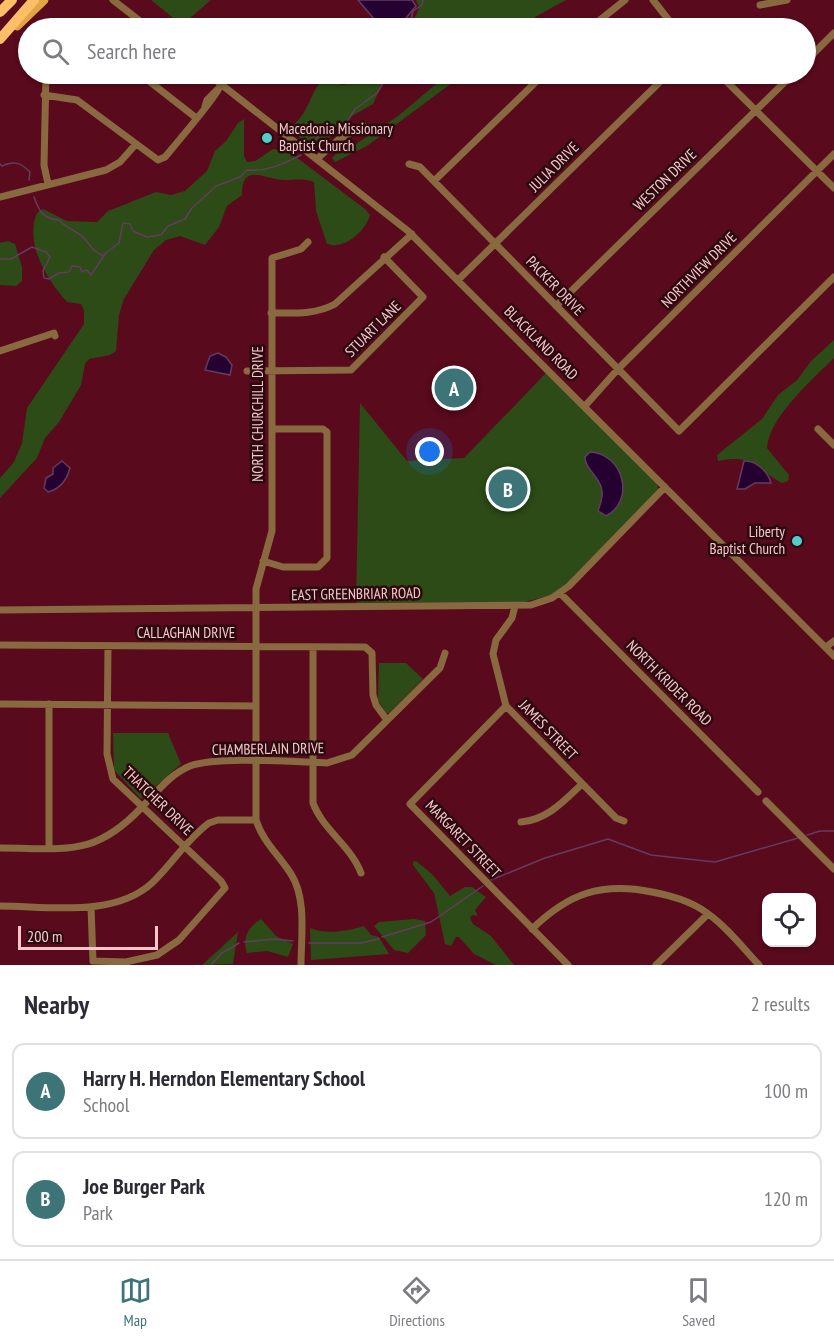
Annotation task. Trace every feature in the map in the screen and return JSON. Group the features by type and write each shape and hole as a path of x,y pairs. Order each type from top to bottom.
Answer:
{"highway":[{"path":"0,12 12,0"},
{"path":"19,18 34,0"},
{"path":"0,41 18,19"}],"main road":[{"path":"25,18 44,0"},
{"path":"0,41 18,24"}],"street":[{"path":"113,0 136,18"},
{"path":"602,18 625,0"},
{"path":"653,0 667,18"},
{"path":"760,5 787,0"},
{"path":"816,51 834,33"},
{"path":"45,84 44,165 48,184"},
{"path":"153,84 195,117"},
{"path":"434,182 534,84"},
{"name":"JULIA DRIVE","path":"459,280 659,84"},
{"path":"729,84 834,188"},
{"name":"WESTON DRIVE","path":"556,306 783,84"},
{"path":"44,95 77,100 154,158 160,159 217,94 220,86"},
{"name":"BLACKLAND ROAD","path":"220,86 318,158 410,233 834,656"},
{"path":"318,158 338,140 363,125"},
{"path":"0,197 106,170 120,162 136,144"},
{"name":"NORTHVIEW DRIVE","path":"585,406 618,369 834,154"},
{"name":"PACKER DRIVE","path":"409,164 420,167 679,431 834,277"},
{"path":"271,313 324,310 335,304 410,233"},
{"name":"NORTH CHURCHILL DRIVE","path":"256,820 256,581 272,531 272,258 301,249 308,242"},
{"name":"STUART LANE","path":"247,371 343,371 351,370 356,366 423,297 384,257"},
{"path":"0,351 54,333 55,336"},
{"path":"263,561 283,567 318,567 327,558 327,432 321,429 272,429"},
{"path":"818,429 834,445"},
{"name":"EAST GREENBRIAR ROAD","path":"0,610 257,609 536,604 560,593 665,487"},
{"name":"NORTH KRIDER ROAD","path":"560,593 758,792"},
{"name":"JAMES STREET","path":"515,606 512,618 496,640 493,654 506,706 616,818 624,821"},
{"path":"826,647 834,641"},
{"name":"CALLAGHAN DRIVE","path":"0,645 365,647 371,651 373,695 376,705 387,720"},
{"name":"THATCHER DRIVE","path":"91,907 93,961 142,961 157,955 179,940 225,888 221,881 185,846 118,784 109,772 108,646"},
{"path":"314,647 313,803 316,811 357,862 361,873"},
{"name":"CHAMBERLAIN DRIVE","path":"0,848 84,846 104,840 120,829 177,772 192,766 213,762 313,763 340,760 352,754 440,668 445,653"},
{"path":"0,704 256,706"},
{"path":"49,704 49,848"},
{"name":"MARGARET STREET","path":"506,706 410,804 568,965"},
{"path":"521,822 530,821 555,809 582,784"},
{"path":"766,801 834,869"},
{"path":"0,906 91,907 125,900 140,893 209,823 218,820 256,820 266,842 292,875 298,889 301,910 301,965"},
{"path":"532,929 566,901 586,892 621,887 687,901 708,914 759,965"},
{"path":"656,965 708,914"}],"green space":[{"path":"151,0 211,0 190,18 173,18"},
{"path":"416,0 566,0 533,18 414,18 419,7"},
{"path":"319,84 382,84 373,104 352,116 318,148 307,144 289,128 301,117"},
{"path":"436,84 451,84 367,146 335,162 332,158 340,150 356,144 398,116"},
{"path":"244,119 244,156 247,162 255,161 273,149 288,151 365,209 370,215 368,221 359,233 347,242 327,244 316,211 314,182 256,175 246,178 242,195 227,206 219,227 205,245 180,236 166,240 154,250 124,299 119,315 116,351 110,355 89,359 85,364 81,385 59,422 45,438 37,458 0,498 0,478 14,462 22,443 27,408 84,324 84,310 81,304 67,302 45,272 33,236 37,213 43,209 67,221 97,222 108,211 156,192 171,195 185,191 207,171 215,151"},
{"path":"8,241 15,244 22,267 22,281 16,286 0,285 0,243"},
{"path":"834,340 834,358 783,412 770,436 767,448 789,475 788,481 782,483 753,463 739,459 718,461 717,455 762,419 778,395 797,380 811,361"},
{"path":"547,372 657,483 658,491 568,584 553,595 524,602 356,603 360,403 407,461 464,458"},
{"path":"379,663 406,663 423,679 389,713 386,713 378,700"},
{"path":"113,733 168,733 181,764 141,799 114,770"},
{"path":"416,861 432,874 450,896 465,887 472,887 486,897 475,910 478,916 472,915 470,918 473,924 491,936 514,965 496,965 474,954 459,937 456,937 451,946 445,944 434,893 413,865"},
{"path":"261,919 276,936 293,944 288,957 267,951 247,953 245,942 247,933"},
{"path":"414,919 425,921 426,935 408,953 394,950 374,926 379,922"},
{"path":"364,926 371,935 379,937 389,954 311,960 310,928 330,932"},
{"path":"238,932 233,964 202,965"}],"shaded area":[{"path":"358,0 412,0 416,6 406,18 373,18"},
{"path":"218,353 226,357 232,365 230,375 205,370 210,356"},
{"path":"590,452 601,454 611,460 622,479 621,500 606,516 598,511 602,491 586,462 585,457"},
{"path":"62,461 70,468 67,476 59,486 48,492 44,488 46,478 53,474 53,468"},
{"path":"744,461 753,462 761,467 771,483 755,483 745,489 737,489"}],"waterway":[{"path":"411,18 413,11 422,5 423,0"},
{"path":"312,143 322,133 347,122 355,109 377,93 383,84"},
{"path":"0,259 11,259 32,247 46,252 50,257 43,271 44,278 49,279 59,273 69,272 72,266 80,267 82,272 87,270 91,275 106,253 119,243 123,223 130,224 133,231 147,237 161,235 168,226 185,219 192,208 216,186 240,177 247,170 268,169 301,155"},
{"path":"0,164 2,166 14,163 24,166 30,172 29,180"},
{"path":"34,197 45,216 59,220 83,237 97,253 104,256"},
{"path":"807,835 820,831 834,831"},
{"path":"491,880 545,858 608,839 651,855 715,862 798,838"},
{"path":"382,937 431,922 483,886"},
{"path":"244,942 274,939 293,941"},
{"path":"309,943 361,943 379,939"},
{"path":"211,965 222,953 239,943"}],"place":[{"name":"Macedonia Missionary Baptist Church","path":"267,138"},
{"name":"Harry H. Herndon Elementary School","path":"454,388"},
{"name":"Joe Burger Park","path":"508,489"},
{"name":"Liberty Baptist Church","path":"797,541"}]}
